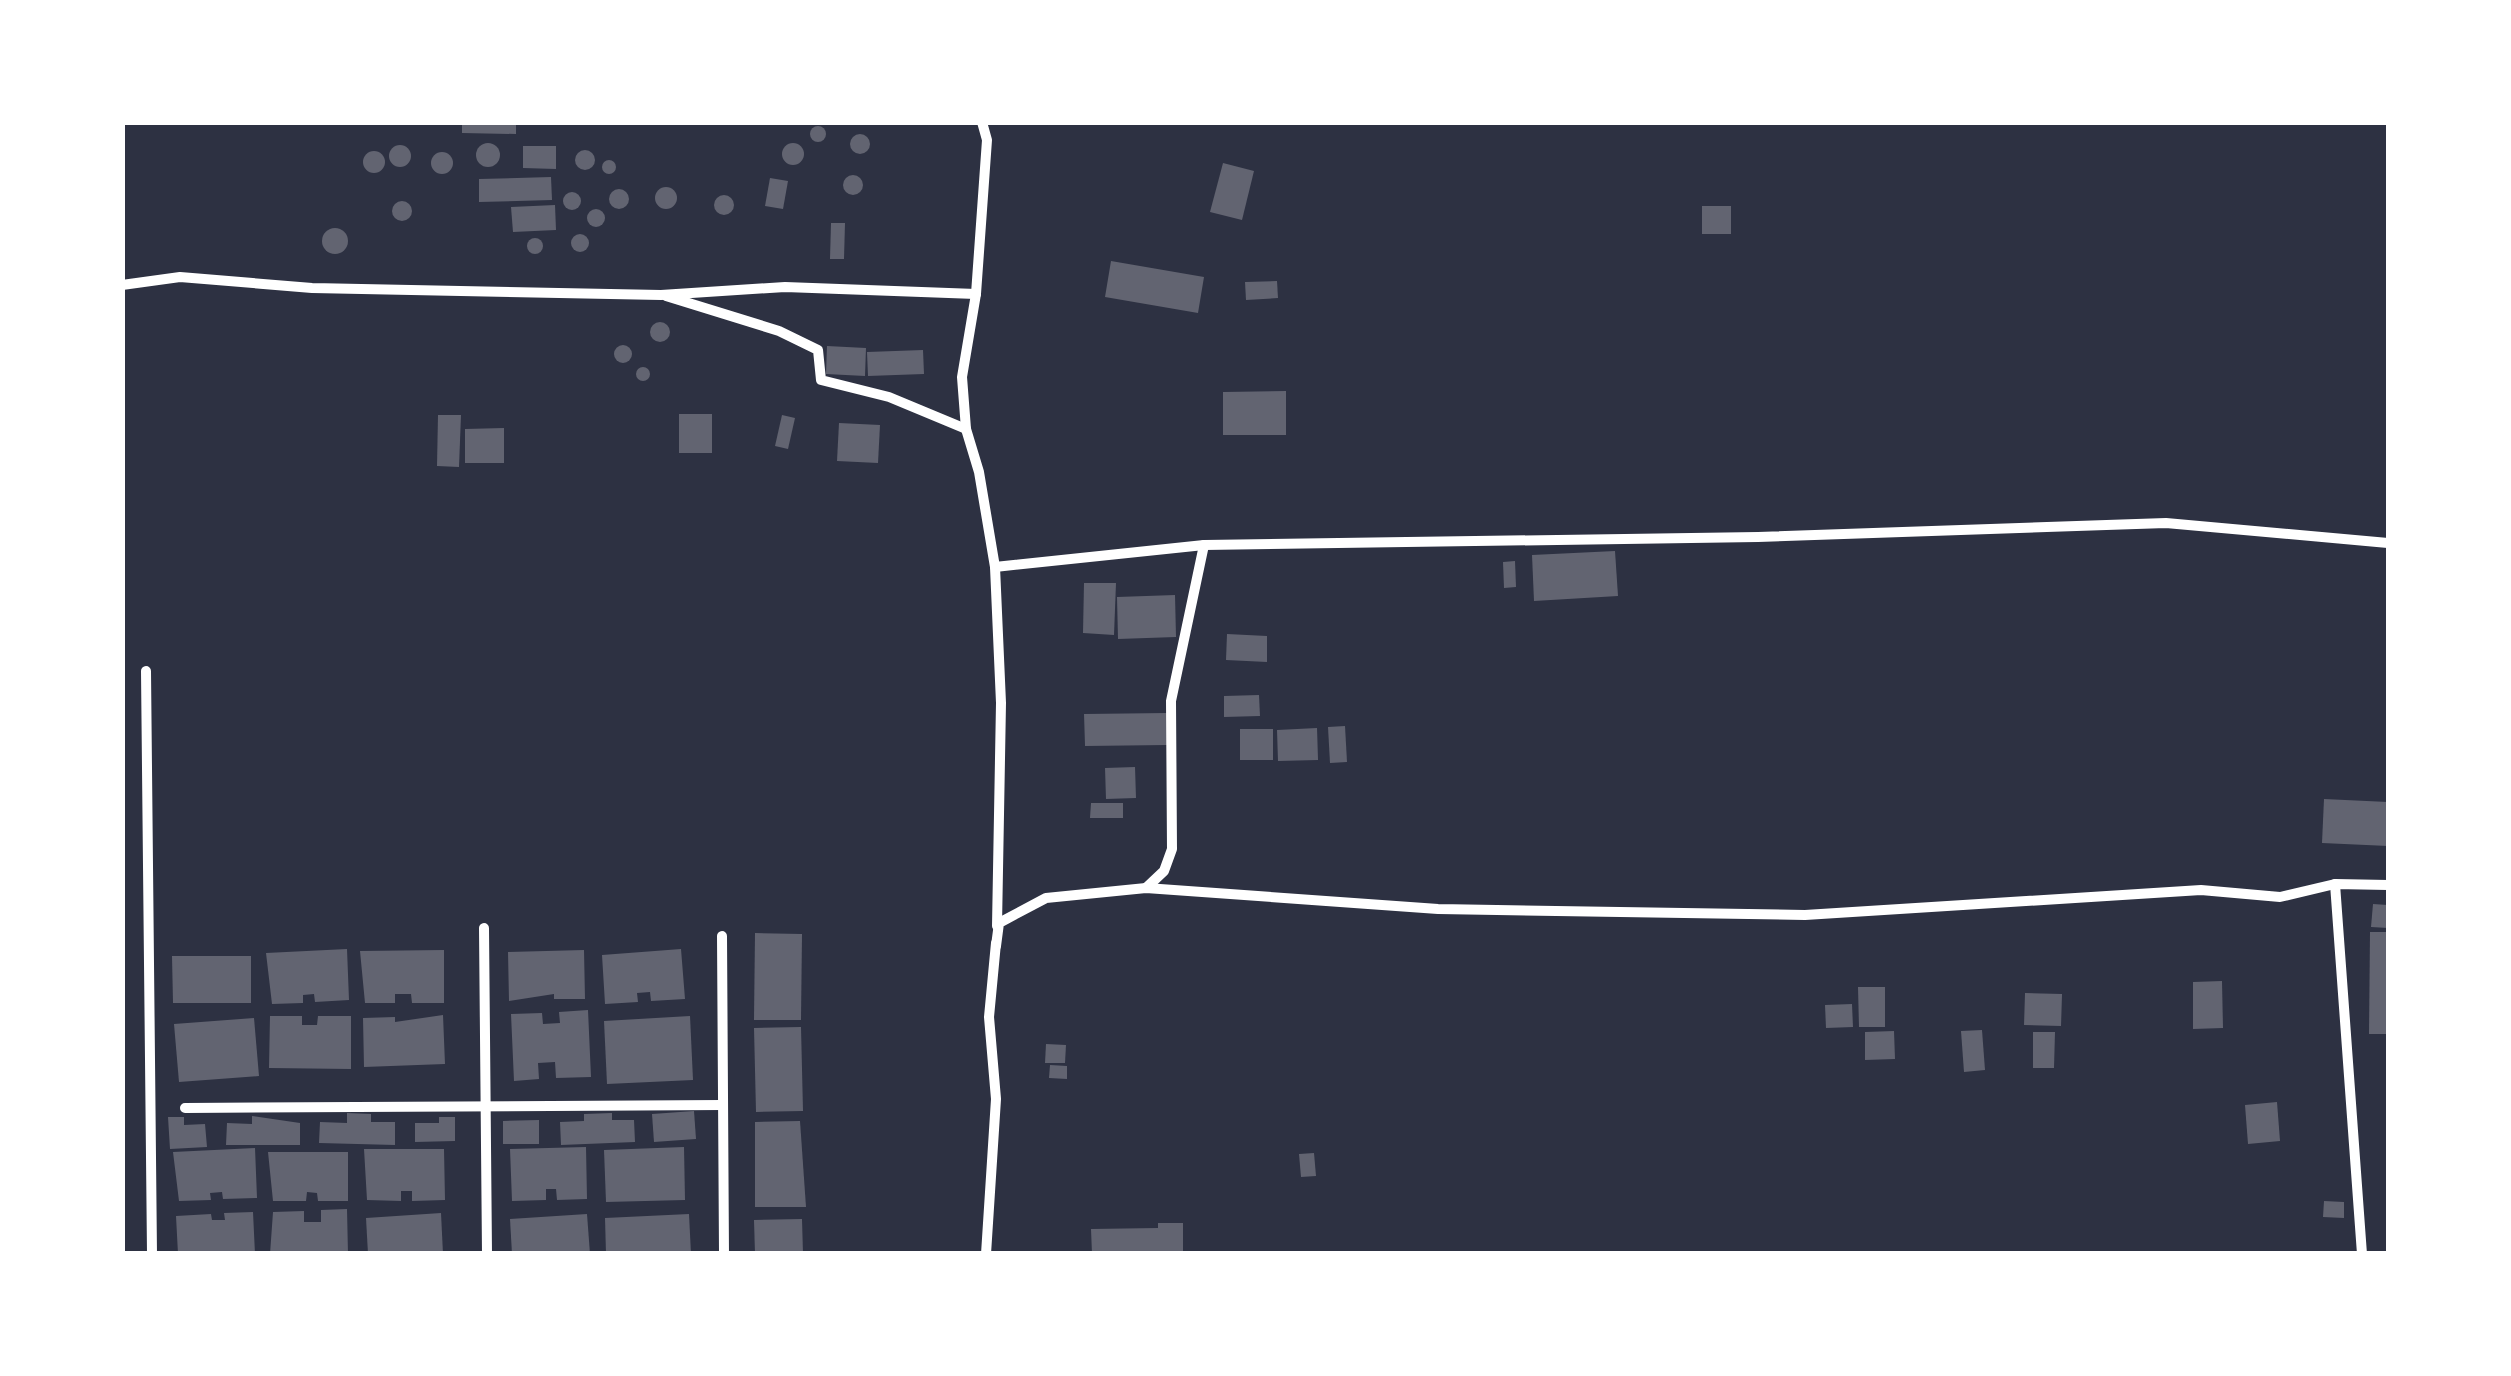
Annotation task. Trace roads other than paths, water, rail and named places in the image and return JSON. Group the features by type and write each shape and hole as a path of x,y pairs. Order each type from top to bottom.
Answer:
{"street":[{"path":"982,122 986,140 976,294 962,376 966,430 979,472 995,567 1002,703 996,946 989,1017 996,1099 986,1254"},
{"path":"122,286 180,277 312,288 660,295 785,287 976,294"},
{"path":"660,295 778,331 818,350 821,380 889,396 966,430"},
{"path":"995,567 1204,545 1758,537 2166,523 2388,543"},
{"path":"1146,888 1164,871 1172,848 1171,700 1204,545"},
{"path":"146,671 152,1254"},
{"path":"996,946 1000,923 1046,898 1146,888 1438,909 1805,914 2201,890 2280,897 2335,884 2388,885"},
{"path":"2335,884 2362,1254"},
{"path":"484,928 487,1254"},
{"path":"722,936 724,1254"},
{"path":"185,1108 723,1105"}]}
